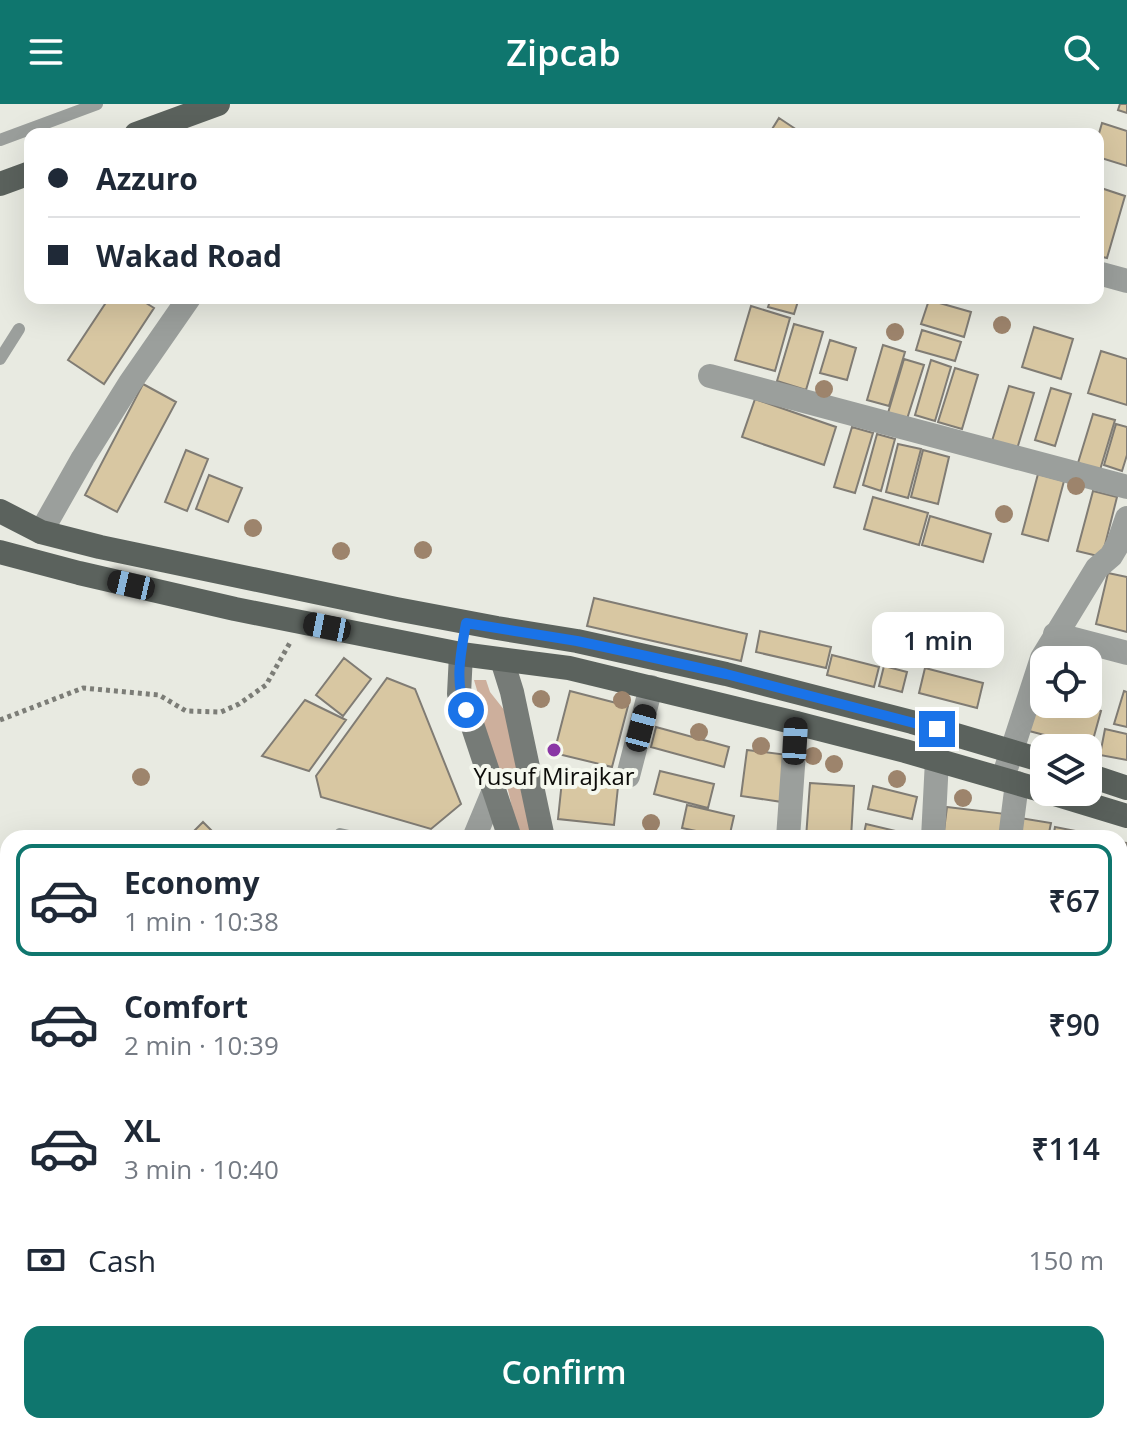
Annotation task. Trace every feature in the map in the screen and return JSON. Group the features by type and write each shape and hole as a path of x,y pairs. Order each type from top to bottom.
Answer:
{"main road":[{"path":"152,128 218,104"},
{"path":"0,184 24,175"},
{"path":"0,511 41,532 100,547 466,623 577,641 726,674 912,722 1030,757"},
{"path":"0,552 79,573 300,622 461,654 569,668 796,723 1030,786"},
{"path":"466,623 459,694 507,830"},
{"path":"497,628 541,830"},
{"path":"1102,780 1127,788"},
{"path":"1095,806 1127,816"}],"street":[{"path":"1104,275 1127,281"},
{"path":"41,532 130,383 185,304"},
{"path":"710,376 1127,487"},
{"path":"1010,830 1011,751 1042,658 1097,568 1111,556 1127,518"},
{"path":"1055,634 1127,653"},
{"path":"628,776 651,687"},
{"path":"789,830 796,723"},
{"path":"933,830 937,760"},
{"path":"477,830 494,790"}],"lane":[{"path":"32,128 97,104"},
{"path":"0,140 24,131"},
{"path":"0,359 19,329"}],"path":[{"path":"0,720 83,688 159,695 186,711 221,712 239,704 266,685 286,653 300,622"}],"shaded area":[{"path":"474,680 486,680 490,692 509,716 519,782 531,830 517,830 508,790 477,713 479,697"}],"building":[{"path":"1120,104 1127,104 1127,113 1118,110"},
{"path":"779,118 794,128 773,128"},
{"path":"1102,123 1127,131 1127,166 1104,159 1104,128 1101,128"},
{"path":"1104,189 1125,196 1107,258 1104,257"},
{"path":"105,304 148,304 154,308 104,384 68,360"},
{"path":"769,304 797,304 794,314 768,307"},
{"path":"928,304 943,304 971,312 964,337 921,324"},
{"path":"751,306 790,318 775,371 735,360"},
{"path":"794,324 823,332 806,390 777,381"},
{"path":"1034,327 1073,339 1061,379 1022,367"},
{"path":"922,330 961,342 955,361 916,350"},
{"path":"830,340 856,348 847,380 820,373"},
{"path":"883,345 905,352 889,406 867,400"},
{"path":"1101,351 1127,359 1127,405 1088,393"},
{"path":"904,359 924,365 907,419 888,413"},
{"path":"931,360 951,367 935,421 915,415"},
{"path":"955,368 978,375 962,429 938,422"},
{"path":"143,384 176,402 117,512 85,495"},
{"path":"1009,386 1034,393 1017,449 992,441"},
{"path":"1051,388 1071,394 1055,446 1035,440"},
{"path":"755,399 836,427 824,465 742,437"},
{"path":"1093,414 1115,420 1100,470 1078,463"},
{"path":"1116,424 1127,427 1127,455 1122,471 1104,465"},
{"path":"852,427 873,433 855,493 834,487"},
{"path":"877,434 895,439 881,491 863,485"},
{"path":"898,444 921,449 908,498 886,492"},
{"path":"186,450 208,459 187,511 165,502"},
{"path":"923,450 949,457 938,504 911,497"},
{"path":"1038,474 1064,481 1048,541 1022,534"},
{"path":"209,475 242,488 228,522 196,509"},
{"path":"1093,491 1117,497 1102,557 1077,551"},
{"path":"873,497 928,513 919,545 864,529"},
{"path":"930,516 991,534 983,562 922,545"},
{"path":"1108,573 1127,577 1127,632 1096,624"},
{"path":"594,598 747,634 741,661 587,626"},
{"path":"760,631 831,647 826,668 756,652"},
{"path":"832,655 879,667 874,687 827,675"},
{"path":"344,658 371,679 343,716 316,695"},
{"path":"884,666 907,672 902,692 879,686"},
{"path":"925,668 983,683 977,708 919,693"},
{"path":"387,678 415,689 461,804 431,829 321,797 316,776"},
{"path":"570,691 628,706 612,767 554,753"},
{"path":"1124,691 1127,692 1127,727 1114,724"},
{"path":"305,700 346,720 309,771 262,756"},
{"path":"1032,718 1099,718 1095,734 1041,734 1029,731"},
{"path":"656,727 729,747 724,767 651,747"},
{"path":"1105,729 1127,734 1127,760 1102,755"},
{"path":"747,750 788,755 782,802 741,796"},
{"path":"563,771 619,777 614,825 558,819"},
{"path":"660,771 714,784 708,808 654,794"},
{"path":"810,783 854,786 851,830 807,830"},
{"path":"873,786 917,797 912,819 868,809"},
{"path":"687,805 734,816 731,830 682,828"},
{"path":"947,807 1006,814 1004,830 944,830"},
{"path":"1020,818 1051,823 1050,830 1018,830"},
{"path":"203,822 211,830 195,830"},
{"path":"866,824 891,830 865,830"}],"place":[{"name":"Yusuf Mirajkar","path":"554,750"}],"route":[{"path":"466,710 459,694 466,623 577,641 726,674 937,729"}]}
